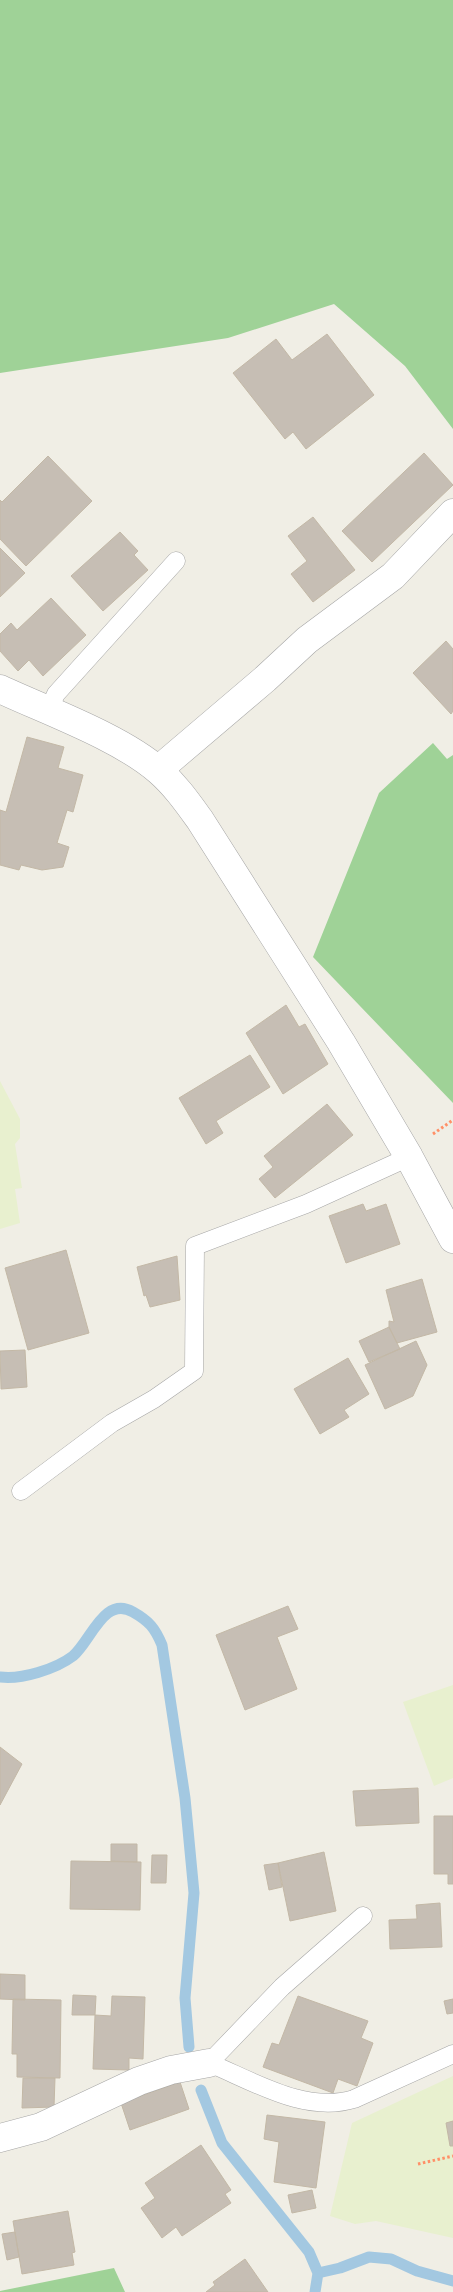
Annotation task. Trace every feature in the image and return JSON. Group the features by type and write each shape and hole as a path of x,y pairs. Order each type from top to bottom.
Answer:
{"street":[{"path":"158,770 266,679 307,640 393,576 453,513"},
{"path":"0,689 114,742 158,770 177,788 200,820 341,1042 409,1157 453,1239"},
{"path":"0,2138 41,2128 139,2081 171,2070 209,2063"}],"lane":[{"path":"48,711 56,694 176,561"},
{"path":"21,1491 112,1423 162,1394 194,1371 195,1246 306,1204 409,1157"},
{"path":"363,1916 282,1987 209,2063 295,2098 338,2104 354,2099 453,2054"}],"path":[{"path":"418,2164 453,2156"}],"green space":[{"path":"0,0 453,0 453,429 405,366 334,304 228,338 0,373"},
{"path":"433,743 447,759 453,755 453,1103 313,957 379,793"},
{"path":"0,1081 20,1119 20,1138 15,1144 22,1188 15,1189 20,1223 0,1229"},
{"path":"453,1685 453,1778 434,1786 403,1702"},
{"path":"453,2076 453,2238 376,2221 355,2224 330,2216 352,2123"},
{"path":"114,2268 125,2292 0,2292 0,2291"}],"building":[{"path":"327,334 374,395 306,449 293,432 285,439 233,373 276,339 292,360"},
{"path":"424,453 453,485 372,562 342,531"},
{"path":"48,456 92,501 26,566 0,539 0,500 2,502"},
{"path":"313,517 355,570 313,602 291,574 307,561 288,536"},
{"path":"120,532 138,551 134,555 148,570 103,611 71,576"},
{"path":"0,548 25,573 0,597"},
{"path":"51,598 86,635 43,676 29,660 18,671 0,651 0,634 11,623 17,630"},
{"path":"446,641 453,649 453,711 451,714 413,673"},
{"path":"27,737 64,747 58,768 83,775 73,812 67,810 57,843 69,847 63,867 42,870 21,865 19,870 0,865 0,810 6,812"},
{"path":"286,1005 299,1027 305,1024 328,1064 283,1094 246,1033"},
{"path":"250,1055 270,1087 216,1121 223,1133 206,1144 179,1098"},
{"path":"327,1104 353,1135 275,1198 259,1179 273,1167 264,1156"},
{"path":"363,1204 366,1211 386,1204 400,1244 346,1263 329,1216"},
{"path":"66,1250 89,1333 28,1350 5,1268"},
{"path":"177,1256 180,1300 150,1307 146,1295 144,1296 137,1267"},
{"path":"422,1279 437,1332 397,1343 389,1327 389,1321 394,1322 386,1290"},
{"path":"389,1327 400,1349 369,1362 359,1341"},
{"path":"416,1341 427,1365 413,1396 385,1409 365,1365"},
{"path":"25,1350 27,1387 1,1389 0,1351"},
{"path":"348,1358 369,1394 344,1410 349,1417 320,1434 294,1389"},
{"path":"288,1606 298,1629 277,1637 297,1689 245,1710 216,1635"},
{"path":"0,1747 22,1764 0,1805"},
{"path":"418,1788 419,1823 356,1826 353,1791"},
{"path":"434,1816 453,1816 453,1884 448,1884 448,1874 434,1874"},
{"path":"111,1844 137,1844 137,1862 111,1861"},
{"path":"324,1852 336,1911 290,1921 278,1863"},
{"path":"152,1855 167,1855 166,1883 151,1883"},
{"path":"71,1861 141,1862 140,1910 70,1909"},
{"path":"278,1863 282,1887 269,1890 264,1865"},
{"path":"440,1903 442,1947 390,1949 389,1920 417,1919 416,1905"},
{"path":"0,1974 25,1975 25,2000 0,1999"},
{"path":"73,1995 96,1996 95,2015 72,2015"},
{"path":"112,1996 145,1997 143,2059 129,2058 129,2070 93,2069 95,2015 111,2016"},
{"path":"298,1996 368,2021 361,2038 373,2043 357,2086 338,2079 333,2093 263,2067 272,2043 279,2045"},
{"path":"13,1999 61,2000 60,2078 17,2077 17,2054 12,2054"},
{"path":"453,1999 453,2013 447,2014 444,2001"},
{"path":"23,2078 55,2078 54,2107 22,2108"},
{"path":"180,2082 189,2109 130,2130 121,2103"},
{"path":"267,2115 325,2122 316,2188 274,2182 279,2142 264,2139"},
{"path":"453,2121 453,2146 450,2146 446,2123"},
{"path":"201,2145 231,2190 225,2194 231,2203 182,2236 176,2227 162,2238 141,2208 155,2198 145,2183"},
{"path":"312,2190 316,2208 292,2213 288,2195"},
{"path":"68,2211 75,2252 72,2253 74,2265 22,2274 13,2221"},
{"path":"15,2232 19,2257 7,2260 2,2234"},
{"path":"245,2259 268,2292 206,2292 215,2285 213,2282"}],"waterway":[{"path":"0,1677 28,1675 66,1661 80,1649 106,1614 114,1610 123,1608 133,1612 154,1629 162,1645 185,1798 194,1893 185,1998 189,2047"},
{"path":"201,2090 222,2143 309,2252 318,2273 315,2292"},
{"path":"318,2273 340,2268 369,2257 391,2259 417,2271 453,2281"}]}
